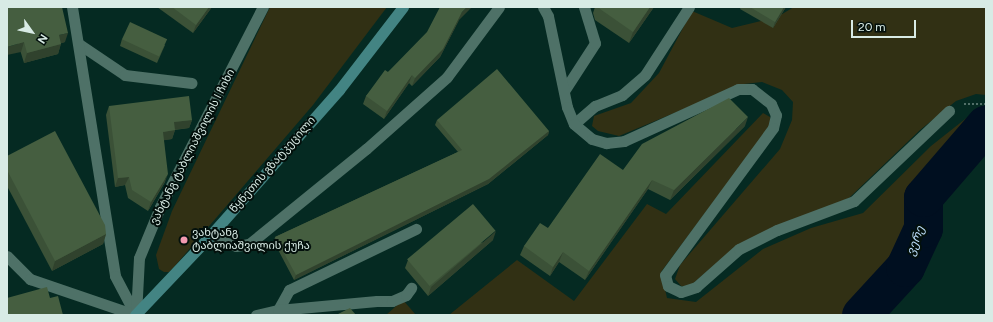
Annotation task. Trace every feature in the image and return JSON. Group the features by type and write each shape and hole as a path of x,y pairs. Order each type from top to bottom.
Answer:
{"main road":[{"name":"წყნეთის გზატკეცილი","path":"135,315 209,237 339,90 403,7"}],"street":[{"path":"72,7 79,44 96,168 115,276 135,315"},
{"name":"ვახტანგ ტაბლიაშვილის I ჩიხი","path":"135,315 139,258 151,229 263,7"},
{"path":"209,237 236,246 249,244 366,150 447,77 499,7"},
{"path":"543,7 548,16 566,107 574,124 592,139 606,144 624,141 738,89 752,89 772,104 776,115 773,128 665,274 668,286 681,292 696,287 739,249 777,230 854,201 949,111"},
{"path":"564,91 595,43 584,7"},
{"path":"574,124 595,106 622,95 645,75 688,7"},
{"path":"79,44 125,75 192,83"},
{"path":"278,310 289,290 416,229"},
{"path":"7,256 30,279 135,315"},
{"path":"256,315 278,310 392,301 406,295 411,288"}],"path":[{"path":"949,111 965,104 986,104"}],"shaded area":[{"path":"270,7 387,7 313,105 174,267 169,272 164,272 159,269 156,255 172,211"},
{"path":"794,7 986,7 986,95 976,94 956,101 920,130 849,198 737,245 689,287 681,286 675,279 680,265 780,149 792,120 793,102 782,90 762,82 744,84 619,136 598,131 592,126 594,116 631,103 659,73 692,11 732,28 777,17"},
{"path":"974,112 983,114 913,197 912,218 906,246 873,295 850,315 449,315 517,260 574,301 647,204 666,214 763,113 770,117 770,126 661,272 667,298 696,302 763,249 811,228 863,213 931,146"},
{"path":"403,300 416,315 386,315"}],"building":[{"path":"7,7 62,7 68,33 59,35 61,44 27,53 24,42 7,47"},
{"path":"172,7 209,7 196,25"},
{"path":"440,7 467,7 462,12 443,49 415,78 412,75 387,111 366,96 385,70 388,72 427,32"},
{"path":"599,7 650,7 633,32"},
{"path":"750,7 784,7 775,22"},
{"path":"130,22 167,39 159,57 122,39"},
{"path":"497,69 549,131 489,179 296,275 275,237 462,150 437,120"},
{"path":"189,96 192,120 174,122 175,130 163,132 168,174 151,202 132,190 129,177 118,178 109,106"},
{"path":"729,98 748,117 674,190 652,180 589,271 563,252 553,267 524,246 540,223 548,228 600,154 623,170 642,144"},
{"path":"55,131 105,225 106,234 55,261 7,170 7,156"},
{"path":"473,204 495,231 430,286 407,259"},
{"path":"47,287 50,298 58,296 63,315 7,315 7,298"},
{"path":"350,308 356,315 336,315"}],"waterway":[{"name":"ვერე","path":"861,315 905,267 923,228 923,197 986,124"}],"place":[{"name":"ვახტანგ ტაბლიაშვილის ქუჩა","path":"184,240"}]}
